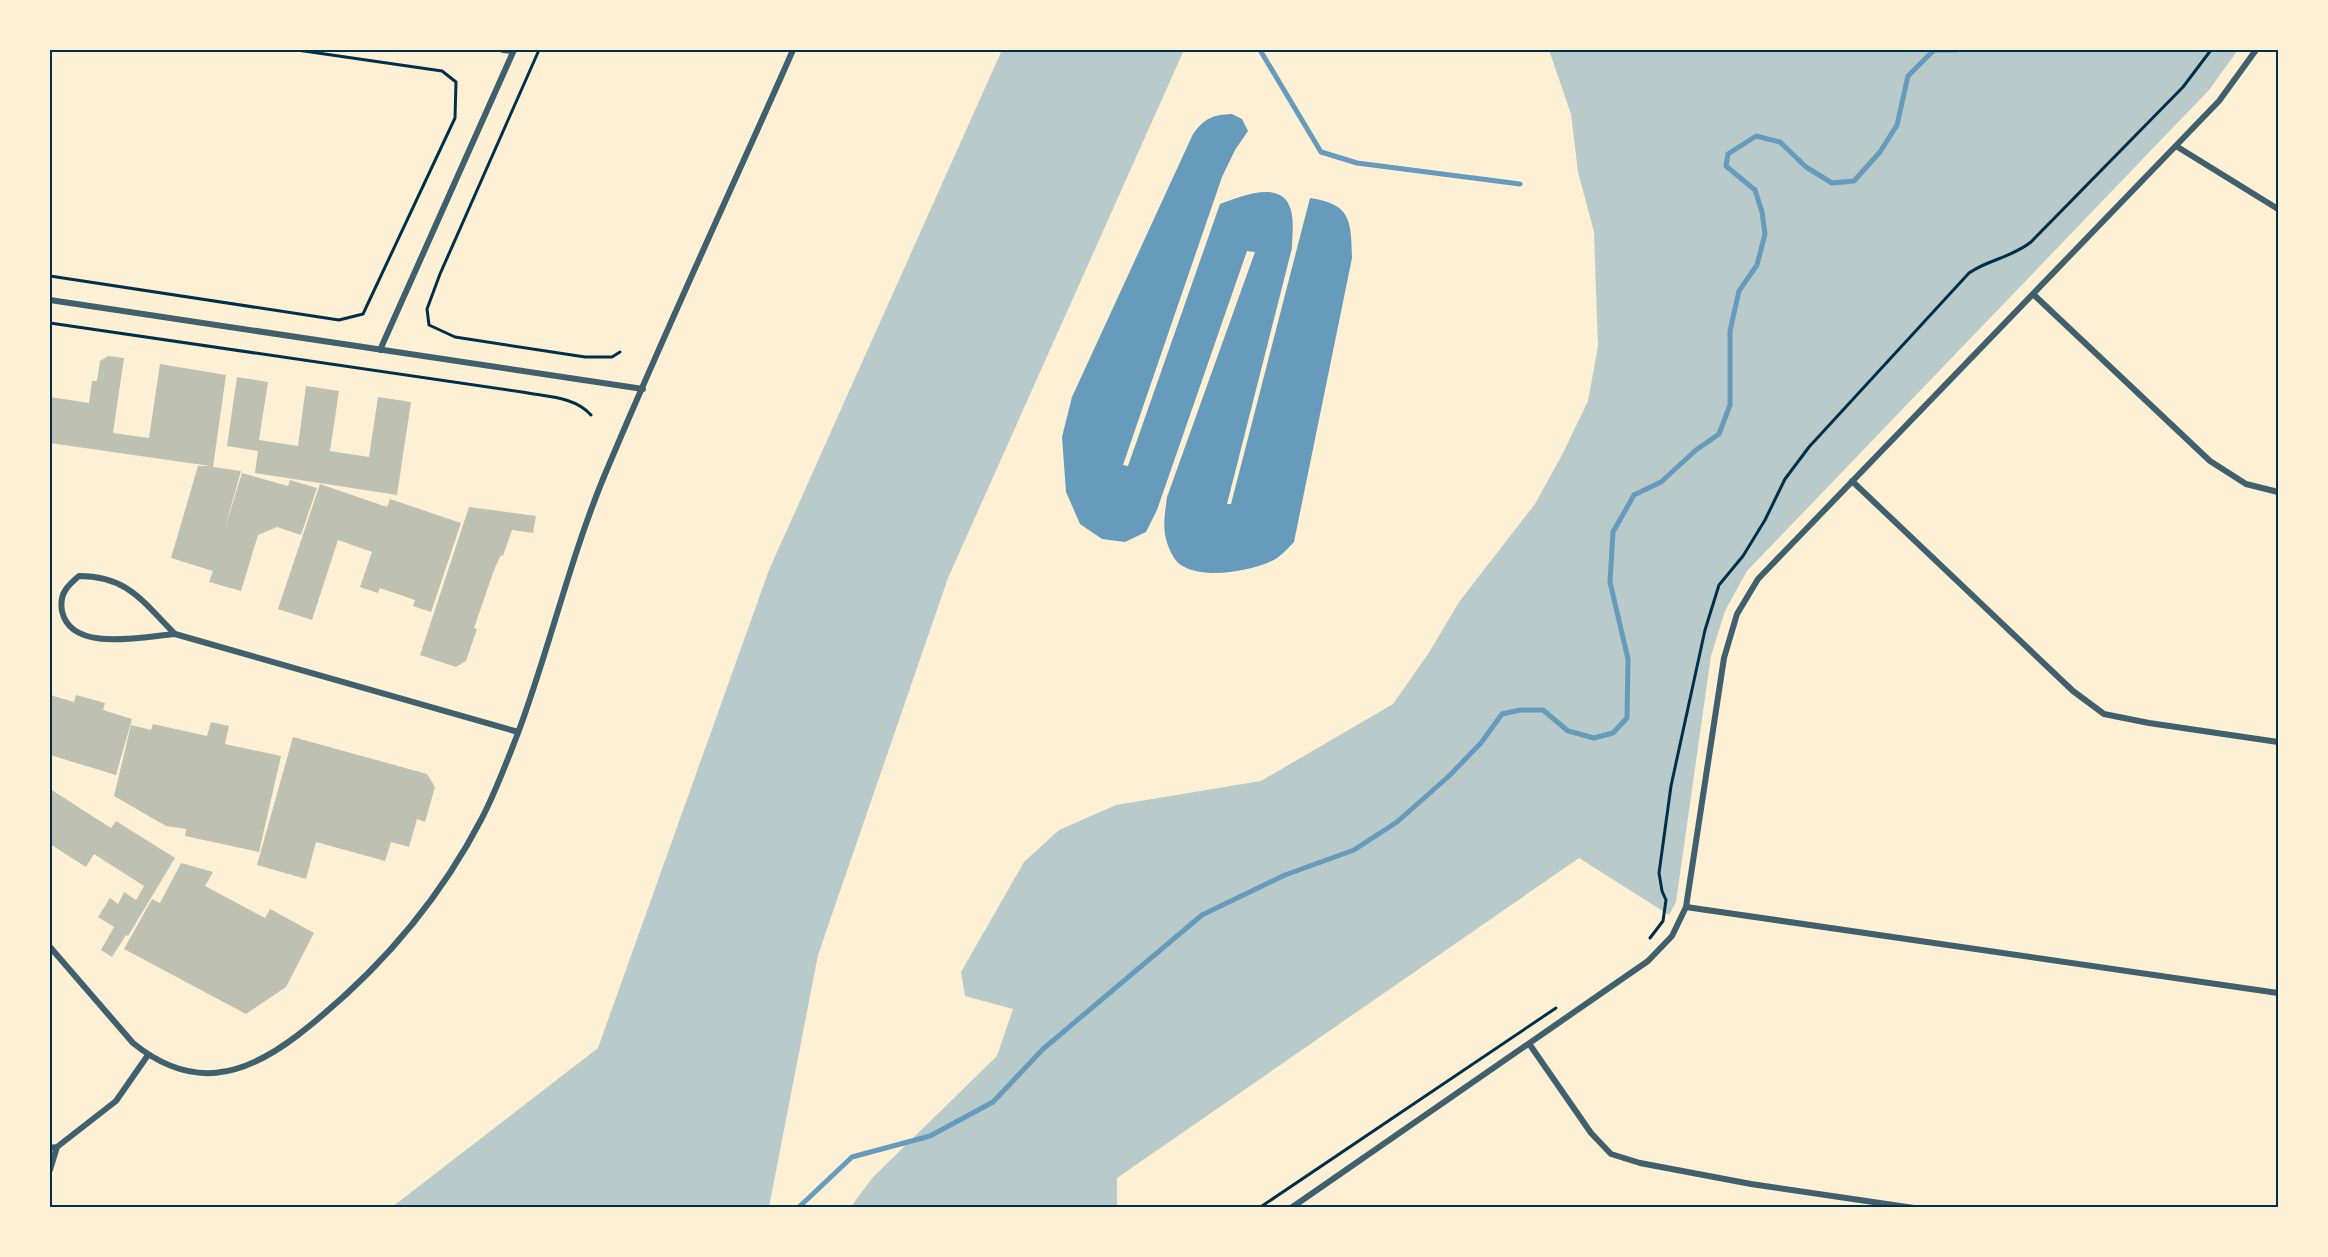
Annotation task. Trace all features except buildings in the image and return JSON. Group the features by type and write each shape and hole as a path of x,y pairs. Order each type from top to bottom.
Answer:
{"street":[{"path":"380,350 514,50 503,50"},
{"path":"50,948 133,1042 148,1055 184,1071 208,1073 231,1071 255,1064 280,1049 332,1008 400,941 456,864 483,816 518,732 602,483 793,50"},
{"path":"1291,1208 1648,962 1672,936 1686,907 1724,658 1737,614 1758,579 2220,101 2256,50"},
{"path":"2176,146 2278,209"},
{"path":"2033,294 2210,461 2246,484 2278,492"},
{"path":"50,300 643,389"},
{"path":"1852,481 2073,691 2104,714 2278,742"},
{"path":"175,634 137,596 117,582 100,576 79,576 66,586 61,597 63,613 69,626 88,637 109,641 175,634 518,732"},
{"path":"1686,907 2278,993"},
{"path":"1530,1045 1591,1133 1611,1154 1640,1163 1752,1184 1914,1208"},
{"path":"50,1170 53,1148 116,1101 148,1055"}],"path":[{"path":"50,276 339,320 363,314 455,118 456,82 442,71 297,50"},
{"path":"540,50 440,274 427,309 429,325 455,337 585,357 612,357 620,352"},
{"path":"50,323 522,392 570,401 583,406 591,415"}],"shaded area":[{"path":"1002,50 1184,50 948,578 818,955 769,1207 392,1207 598,1048 769,570"},
{"path":"1549,50 2238,50 2209,90 1747,571 1725,611 1711,656 1676,902 1669,915 1579,858 1117,1178 1117,1207 850,1208 873,1177 997,1056 1013,1009 965,996 961,972 1024,862 1059,830 1116,805 1261,781 1393,704 1430,651 1459,602 1535,504 1588,401 1598,346 1594,232 1578,172 1571,114"}],"water":[{"path":"1232,114 1242,119 1248,131 1235,150 1222,177 1123,465 1128,466 1220,204 1257,193 1276,193 1289,205 1293,226 1292,248 1227,504 1231,504 1310,198 1334,205 1346,216 1351,233 1352,258 1294,542 1279,556 1253,568 1206,573 1181,565 1173,556 1165,534 1167,497 1255,252 1247,251 1157,510 1146,532 1125,542 1102,539 1080,524 1066,492 1062,437 1072,397 1193,134 1210,118"}],"waterway":[{"path":"1260,50 1321,152 1357,163 1520,184"},
{"path":"798,1208 852,1157 930,1136 993,1102 1043,1049 1202,915 1285,875 1354,850 1397,822 1449,776 1481,743 1502,714 1520,710 1543,710 1568,731 1594,738 1613,733 1627,718 1628,659 1610,582 1613,532 1634,495 1661,482 1696,450 1719,434 1730,405 1730,331 1739,291 1757,265 1765,234 1762,212 1755,190 1726,166 1728,154 1756,136 1780,142 1806,167 1832,183 1854,181 1880,152 1897,125 1908,76 1934,50 1956,50"}]}
